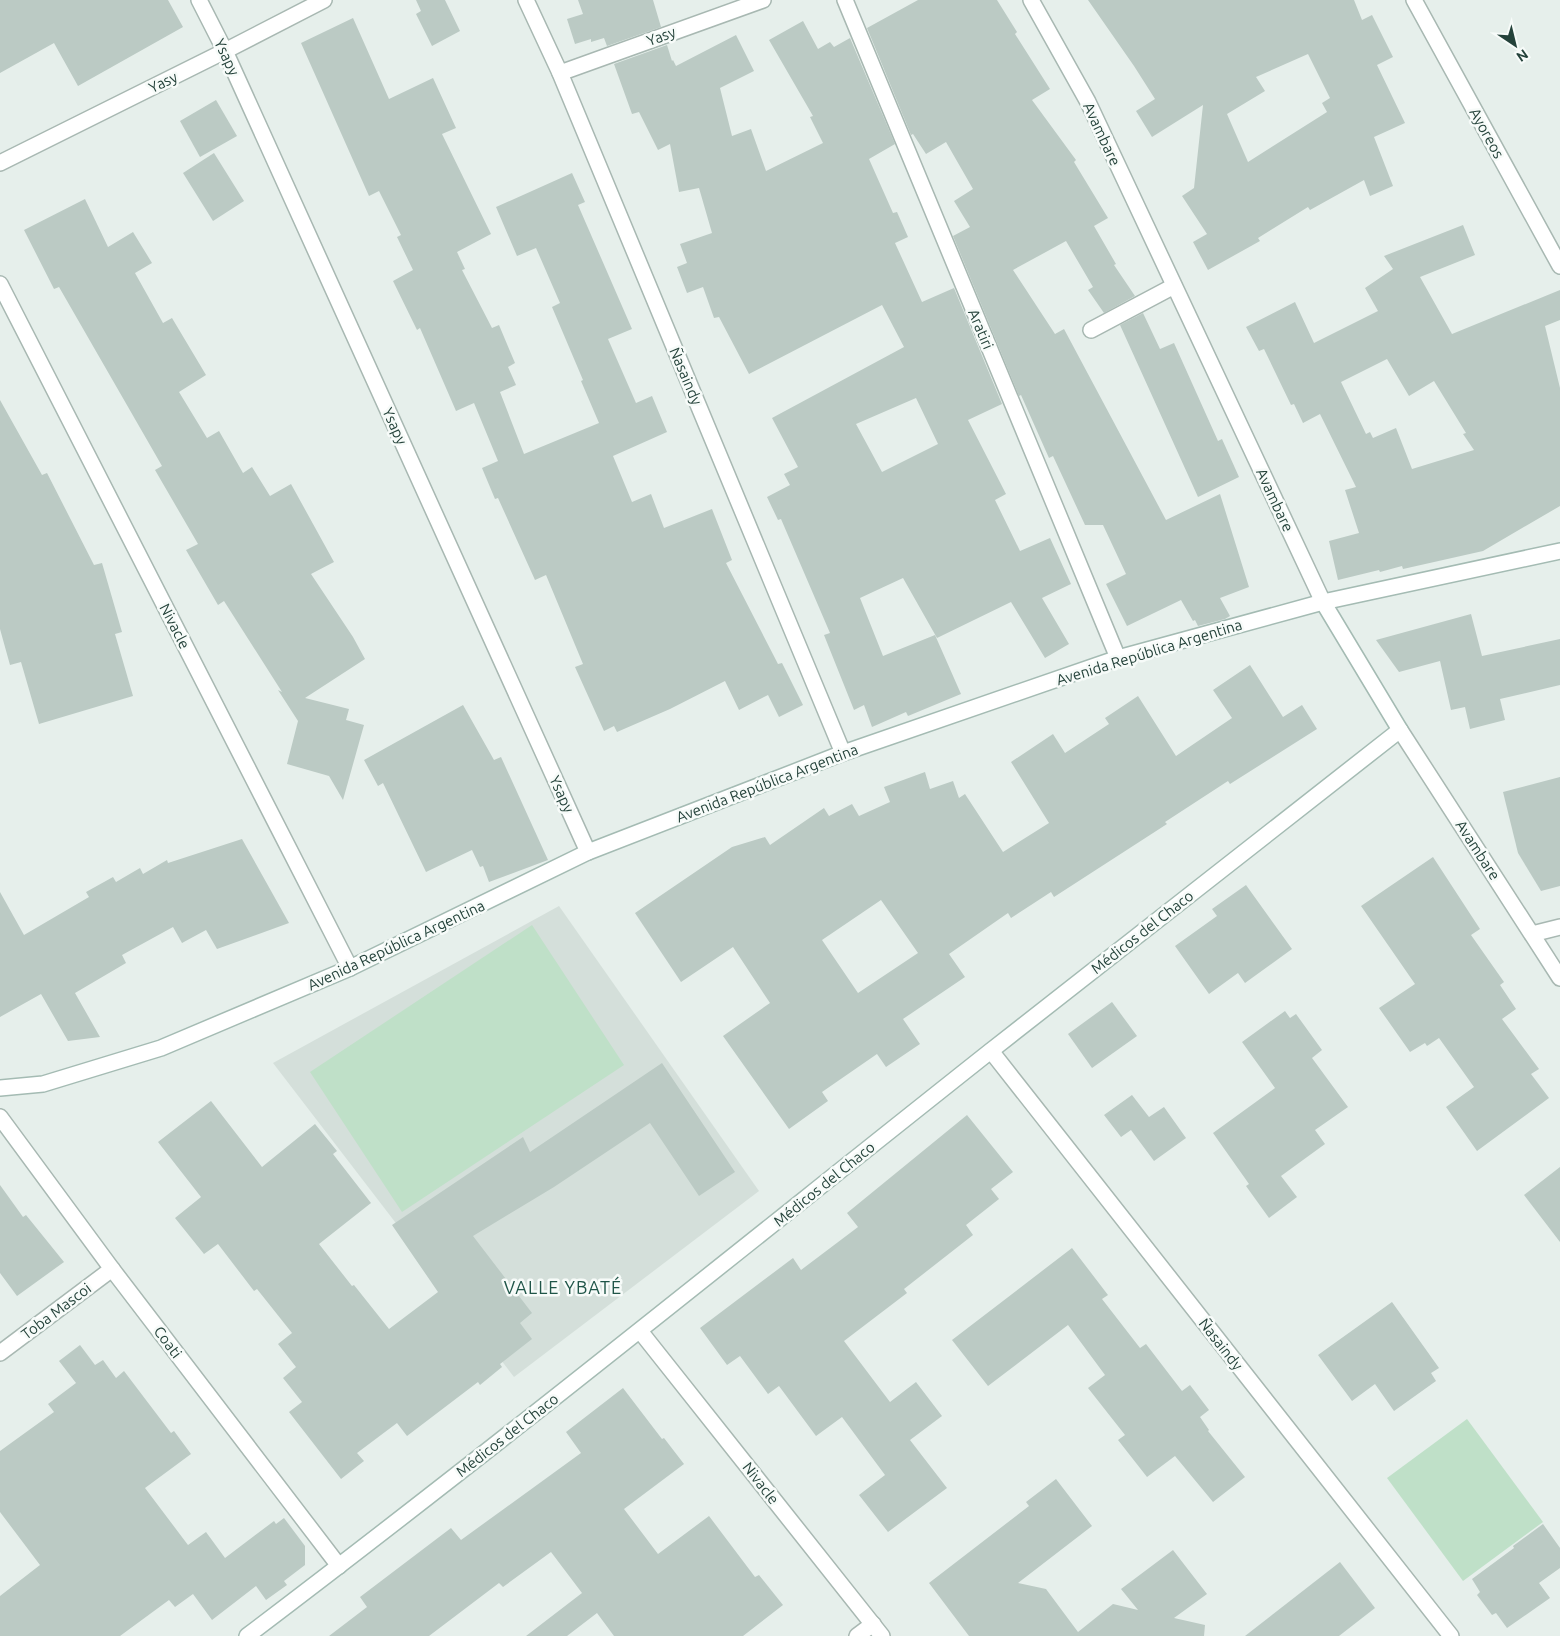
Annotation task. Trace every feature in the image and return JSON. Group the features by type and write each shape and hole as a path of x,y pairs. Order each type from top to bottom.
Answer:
{"street":[{"name":"Ysapy","path":"199,0 226,51 588,852"},
{"name":"Yasy","path":"0,163 226,51 324,0"},
{"name":"Ñasaindy","path":"526,0 560,73 843,753"},
{"name":"Yasy","path":"560,73 763,0"},
{"name":"Aratiri","path":"844,0 1118,658"},
{"name":"Avambare","path":"1031,0 1088,102 1324,602 1400,730 1560,978"},
{"name":"Ayoreos","path":"1414,0 1560,266"},
{"name":"Nivacle","path":"0,284 350,968"},
{"path":"1092,330 1174,286"},
{"name":"Avenida República Argentina","path":"0,1088 43,1084 161,1048 350,968 588,852 843,753 1118,658 1324,602 1560,551"},
{"name":"Médicos del Chaco","path":"247,1636 340,1566 640,1331 991,1051 1400,730"},
{"path":"1532,934 1560,927"},
{"name":"Ñasaindy","path":"991,1051 1451,1636"},
{"name":"Coati","path":"0,1117 112,1269 340,1566"},
{"name":"Toba Mascoi","path":"0,1353 112,1269"},
{"name":"Nivacle","path":"640,1331 877,1630"},
{"path":"857,1636 877,1630"}],"shaded area":[{"path":"559,906 759,1191 514,1377 273,1063"}],"green space":[{"path":"532,925 624,1065 402,1212 310,1072"},
{"path":"1467,1419 1543,1522 1463,1581 1387,1478"}],"building":[{"path":"0,0 168,0 183,27 78,86 54,43 0,73"},
{"path":"416,0 445,0 460,31 432,46 416,14 421,11"},
{"path":"578,0 653,0 661,27 607,46 604,38 591,42 591,39 575,44 567,19 583,14"},
{"path":"918,0 997,0 1017,32 1015,34 1050,89 1032,100 1076,160 1074,162 1108,218 1094,226 1116,264 1114,265 1135,296 1104,313 1088,290 1093,287 1066,241 1013,270 1055,334 1064,329 1166,520 1220,494 1249,587 1220,598 1230,616 1225,619 1198,626 1181,600 1127,626 1106,584 1126,574 1103,525 1085,525 1053,456 1049,458 1021,395 1019,396 953,236 970,227 954,201 973,189 946,142 926,154 913,134 911,135 867,28"},
{"path":"1088,0 1354,0 1362,20 1372,15 1393,57 1377,65 1405,123 1374,137 1393,186 1370,196 1364,180 1310,210 1308,207 1258,238 1260,241 1208,270 1193,242 1207,234 1182,196 1194,188 1203,105 1152,137 1136,111 1155,99","holes":["1308,54 1330,98 1322,103 1327,112 1248,162 1227,114 1265,91 1256,77"]},
{"path":"353,18 389,99 433,78 456,128 442,134 491,234 457,252 465,269 462,270 492,328 499,325 515,363 508,367 516,385 500,392 524,454 599,423 552,307 560,303 536,248 517,256 496,207 572,173 585,202 578,205 632,329 608,339 636,403 652,396 667,432 613,456 632,502 651,494 664,528 712,509 732,560 726,563 778,664 782,663 803,705 779,717 768,695 739,710 725,681 670,709 617,732 614,726 604,731 575,667 583,664 546,575 535,580 498,498 495,499 482,468 498,461 474,403 456,411 420,328 417,330 393,281 413,270 397,237 401,235 379,191 369,196 301,43"},
{"path":"803,21 818,49 830,42 834,47 850,38 895,144 869,159 893,213 897,212 908,237 895,243 922,302 954,288 1002,404 968,420 1006,494 995,500 1020,551 1050,538 1071,584 1042,598 1069,644 1045,658 1011,602 937,638 903,578 860,598 883,656 935,635 961,694 908,716 906,712 872,727 864,705 854,710 824,635 830,633 781,519 778,520 767,497 790,485 784,474 798,467 772,418 904,347 882,305 749,374 719,317 714,318 703,287 687,293 677,267 687,263 680,244 712,233 699,188 679,192 670,144 658,150 639,112 632,114 614,64 667,45 672,61 676,66 736,35 754,71 720,88 732,136 751,129 766,171 823,143 810,117 813,116 769,40","holes":["916,398 938,444 882,472 856,424"]},
{"path":"216,100 237,136 200,157 180,121"},
{"path":"214,153 244,201 213,221 183,173"},
{"path":"85,199 108,247 133,232 152,263 135,273 163,323 172,318 206,375 179,392 207,438 219,431 243,473 252,467 270,496 291,484 334,562 311,574 353,637 365,659 305,698 349,709 346,720 364,725 343,800 329,776 287,764 298,721 278,690 282,692 224,601 218,605 186,550 198,544 155,470 162,466 59,287 54,289 24,230"},
{"path":"1463,225 1475,255 1420,277 1452,334 1560,290 1560,320 1545,326 1560,388 1560,506 1483,551 1403,569 1402,566 1338,580 1329,541 1359,533 1345,490 1356,487 1320,414 1303,423 1294,404 1291,405 1264,349 1259,351 1246,327 1295,302 1314,343 1378,311 1365,288 1393,269 1384,256","holes":["1387,359 1409,396 1434,381 1466,433 1463,434 1474,450 1412,469 1396,428 1373,438 1370,432 1366,434 1341,382"]},
{"path":"1143,313 1160,349 1174,343 1218,441 1222,439 1239,477 1198,497 1120,325"},
{"path":"0,400 42,475 47,473 94,565 102,563 122,632 115,634 133,696 39,724 21,662 10,665 0,629"},
{"path":"1471,614 1482,656 1560,639 1560,685 1500,699 1505,720 1470,729 1465,707 1451,710 1440,661 1399,672 1376,640"},
{"path":"1250,665 1283,717 1302,705 1317,729 1230,784 1228,781 1165,822 1167,824 1054,897 1051,892 1011,918 1008,913 949,954 965,977 903,1019 920,1044 886,1067 877,1054 822,1092 828,1101 789,1129 723,1036 770,1003 733,947 681,982 635,913 732,847 765,837 770,845 824,808 829,816 852,804 859,816 890,802 884,787 925,772 930,789 953,781 959,798 965,794 1003,852 1049,823 1011,762 1053,734 1065,753 1109,724 1105,718 1138,696 1176,756 1232,718 1213,690","holes":["881,900 918,953 858,993 822,940"]},
{"path":"463,705 494,760 501,757 548,860 489,882 483,866 480,867 472,850 426,872 383,783 378,786 364,760"},
{"path":"1560,777 1560,886 1541,891 1518,853 1503,792"},
{"path":"242,839 289,923 217,949 206,930 182,943 173,927 122,955 126,963 75,993 100,1037 68,1041 41,994 0,1017 0,892 24,935 89,897 86,892 113,877 116,882 140,868 143,874 167,860 168,863"},
{"path":"1433,857 1480,929 1471,935 1504,982 1500,985 1516,1009 1502,1019 1539,1069 1531,1074 1549,1098 1477,1151 1446,1107 1474,1087 1439,1038 1427,1046 1425,1043 1410,1052 1379,1008 1415,984 1361,906"},
{"path":"1246,885 1292,949 1245,983 1238,973 1209,994 1175,946 1217,916 1212,909"},
{"path":"1112,1002 1137,1036 1092,1068 1068,1034"},
{"path":"1285,1011 1290,1018 1296,1014 1322,1050 1312,1058 1348,1107 1315,1130 1325,1144 1281,1176 1297,1197 1269,1218 1246,1186 1249,1184 1213,1133 1275,1088 1242,1042"},
{"path":"662,1063 735,1172 699,1196 650,1123 554,1187 473,1236 532,1313 520,1323 532,1339 500,1364 502,1367 480,1385 478,1382 407,1436 397,1423 357,1453 364,1461 341,1479 289,1412 302,1402 283,1378 296,1367 278,1344 292,1333 257,1289 254,1291 218,1244 204,1254 175,1218 201,1197 158,1142 211,1101 262,1167 315,1124 337,1151 333,1154 371,1203 319,1244 389,1329 438,1292 392,1225 523,1137 530,1152"},
{"path":"1132,1095 1149,1117 1164,1107 1186,1138 1154,1161 1131,1130 1121,1137 1104,1115"},
{"path":"967,1115 1013,1172 991,1189 999,1199 966,1225 973,1235 904,1289 907,1293 844,1341 890,1402 916,1382 942,1416 910,1440 947,1488 888,1532 859,1495 885,1475 842,1417 816,1436 779,1386 768,1394 740,1356 727,1365 700,1328 793,1258 801,1270 858,1227 847,1213"},
{"path":"1560,1167 1560,1242 1524,1195"},
{"path":"0,1185 23,1217 26,1215 64,1262 17,1296 0,1273"},
{"path":"1072,1248 1108,1295 1102,1299 1140,1348 1146,1344 1182,1391 1190,1385 1209,1410 1200,1417 1208,1431 1245,1477 1213,1502 1175,1456 1147,1477 1118,1440 1125,1435 1088,1388 1105,1375 1068,1325 988,1386 952,1340"},
{"path":"1392,1302 1439,1368 1431,1373 1436,1381 1394,1411 1375,1384 1352,1401 1318,1355"},
{"path":"80,1345 95,1365 103,1360 116,1378 124,1371 171,1433 174,1431 191,1454 145,1488 188,1545 206,1532 225,1558 274,1521 276,1524 284,1518 305,1546 305,1565 284,1581 287,1585 266,1600 256,1586 212,1620 193,1594 175,1607 169,1600 120,1636 0,1636 0,1596 40,1565 0,1512 0,1451 54,1412 48,1404 76,1383 59,1361"},
{"path":"623,1388 662,1439 664,1438 684,1464 624,1509 658,1554 709,1516 755,1577 759,1575 783,1605 743,1636 614,1636 597,1613 567,1636 526,1636 582,1593 551,1552 503,1587 499,1583 429,1636 329,1636 367,1607 360,1597 451,1528 461,1540 581,1453 566,1432"},
{"path":"1056,1479 1092,1526 1018,1583 1046,1589 1078,1632 1113,1604 1138,1610 1121,1589 1173,1550 1207,1594 1174,1618 1205,1625 1204,1636 969,1636 929,1583 1029,1506 1026,1502"},
{"path":"1543,1524 1560,1548 1560,1568 1539,1583 1550,1598 1507,1628 1496,1613 1492,1615 1477,1595 1480,1592 1472,1579"},
{"path":"1340,1562 1375,1608 1339,1636 1245,1636"}],"district":[{"name":"VALLE YBATÉ","path":"563,1287"}]}
